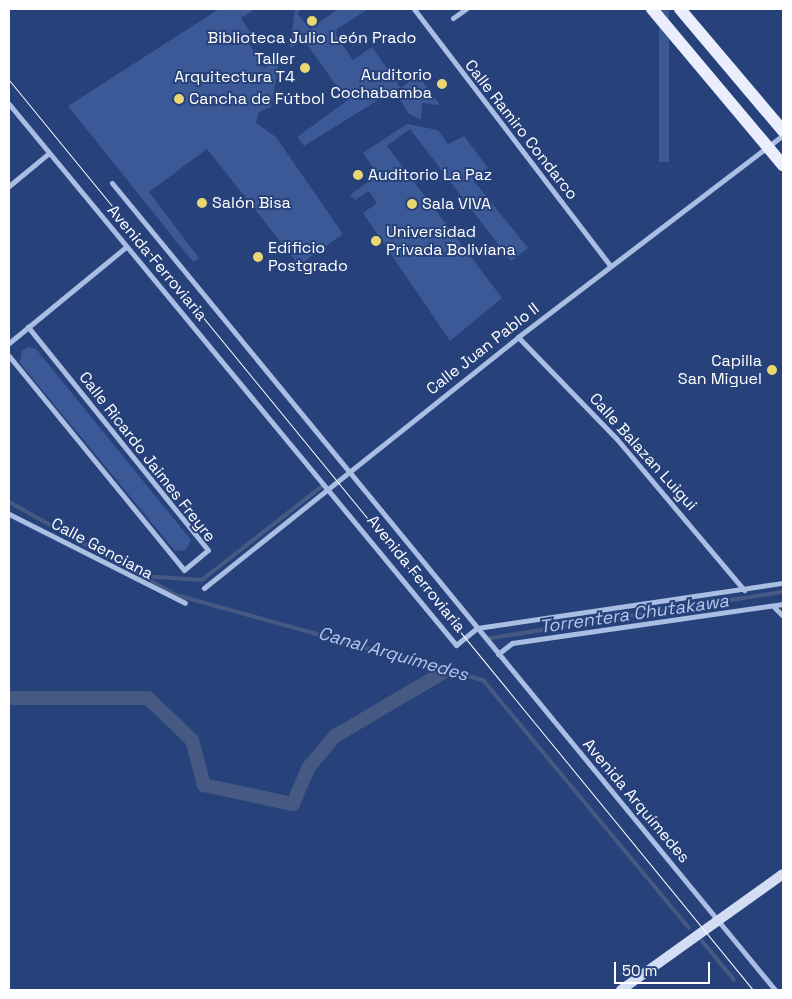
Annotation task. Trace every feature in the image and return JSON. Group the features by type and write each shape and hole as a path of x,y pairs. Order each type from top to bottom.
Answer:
{"main road":[{"path":"652,9 783,165"},
{"path":"680,9 783,130"}],"street":[{"name":"Calle Ramiro Condarco","path":"414,9 610,265"},
{"path":"453,18 466,9"},
{"name":"Avenida Ferroviaria","path":"9,104 126,247 330,488 456,645 477,628 112,183"},
{"name":"Calle Juan Pablo II","path":"204,588 610,265 783,135"},
{"path":"9,186 49,153"},
{"path":"9,342 126,247"},
{"name":"Calle Ricardo Jaimes Freyre","path":"9,356 184,570 208,550 28,328"},
{"name":"Calle Balazan Luigui","path":"518,337 616,438 744,590"},
{"name":"Calle Genciana","path":"9,514 185,603"},
{"path":"477,628 783,583"},
{"path":"498,654 512,643 774,607 783,604"},
{"path":"774,607 783,616"},
{"name":"Avenida Arquímedes","path":"477,628 775,990"},
{"path":"621,990 692,940 717,919 783,874"}],"shaded area":[{"path":"219,9 255,9 241,18 254,38 248,42 264,68 280,58 271,107 259,112 256,123 276,137 343,234 299,265 207,149 149,192 199,258 193,262 68,106"},
{"path":"295,9 302,9 297,13 310,29 338,9 368,9 337,29 336,35 353,60 372,47 401,88 418,75 440,105 422,103 421,120 409,114 394,90 304,146 297,137 347,101 304,40 290,48"},
{"path":"659,9 669,9 669,162 659,162"},
{"path":"407,124 438,130 448,144 464,136 488,168 473,180 528,248 511,261 410,129 387,146 502,298 450,341 363,213 377,203 369,191 355,200 350,195 378,175 363,153"},
{"path":"29,347 36,349 191,540 186,550 175,551 20,363 22,350"}],"waterway":[{"path":"141,576 202,580 321,487"},
{"name":"Canal Arquímedes","path":"9,502 176,595 483,680 689,928"},
{"name":"Torrentera Chutakawa","path":"485,639 783,592"},
{"path":"9,698 148,698 192,740 204,785 293,804 308,768 335,736 446,671"},
{"name":"Canal Arquímedes","path":"702,941 734,980"}],"tram line":[{"path":"9,80 753,990"}],"place":[{"name":"Biblioteca Julio León Prado","path":"312,21"},
{"name":"Taller Arquitectura T4","path":"305,68"},
{"name":"Auditorio Cochabamba","path":"442,84"},
{"name":"Cancha de Fútbol","path":"179,99"},
{"name":"Auditorio La Paz","path":"358,175"},
{"name":"Salón Bisa","path":"202,203"},
{"name":"Sala VIVA","path":"412,204"},
{"name":"Universidad Privada Boliviana","path":"376,241"},
{"name":"Edificio Postgrado","path":"258,257"},
{"name":"Capilla San Miguel","path":"772,370"}]}
